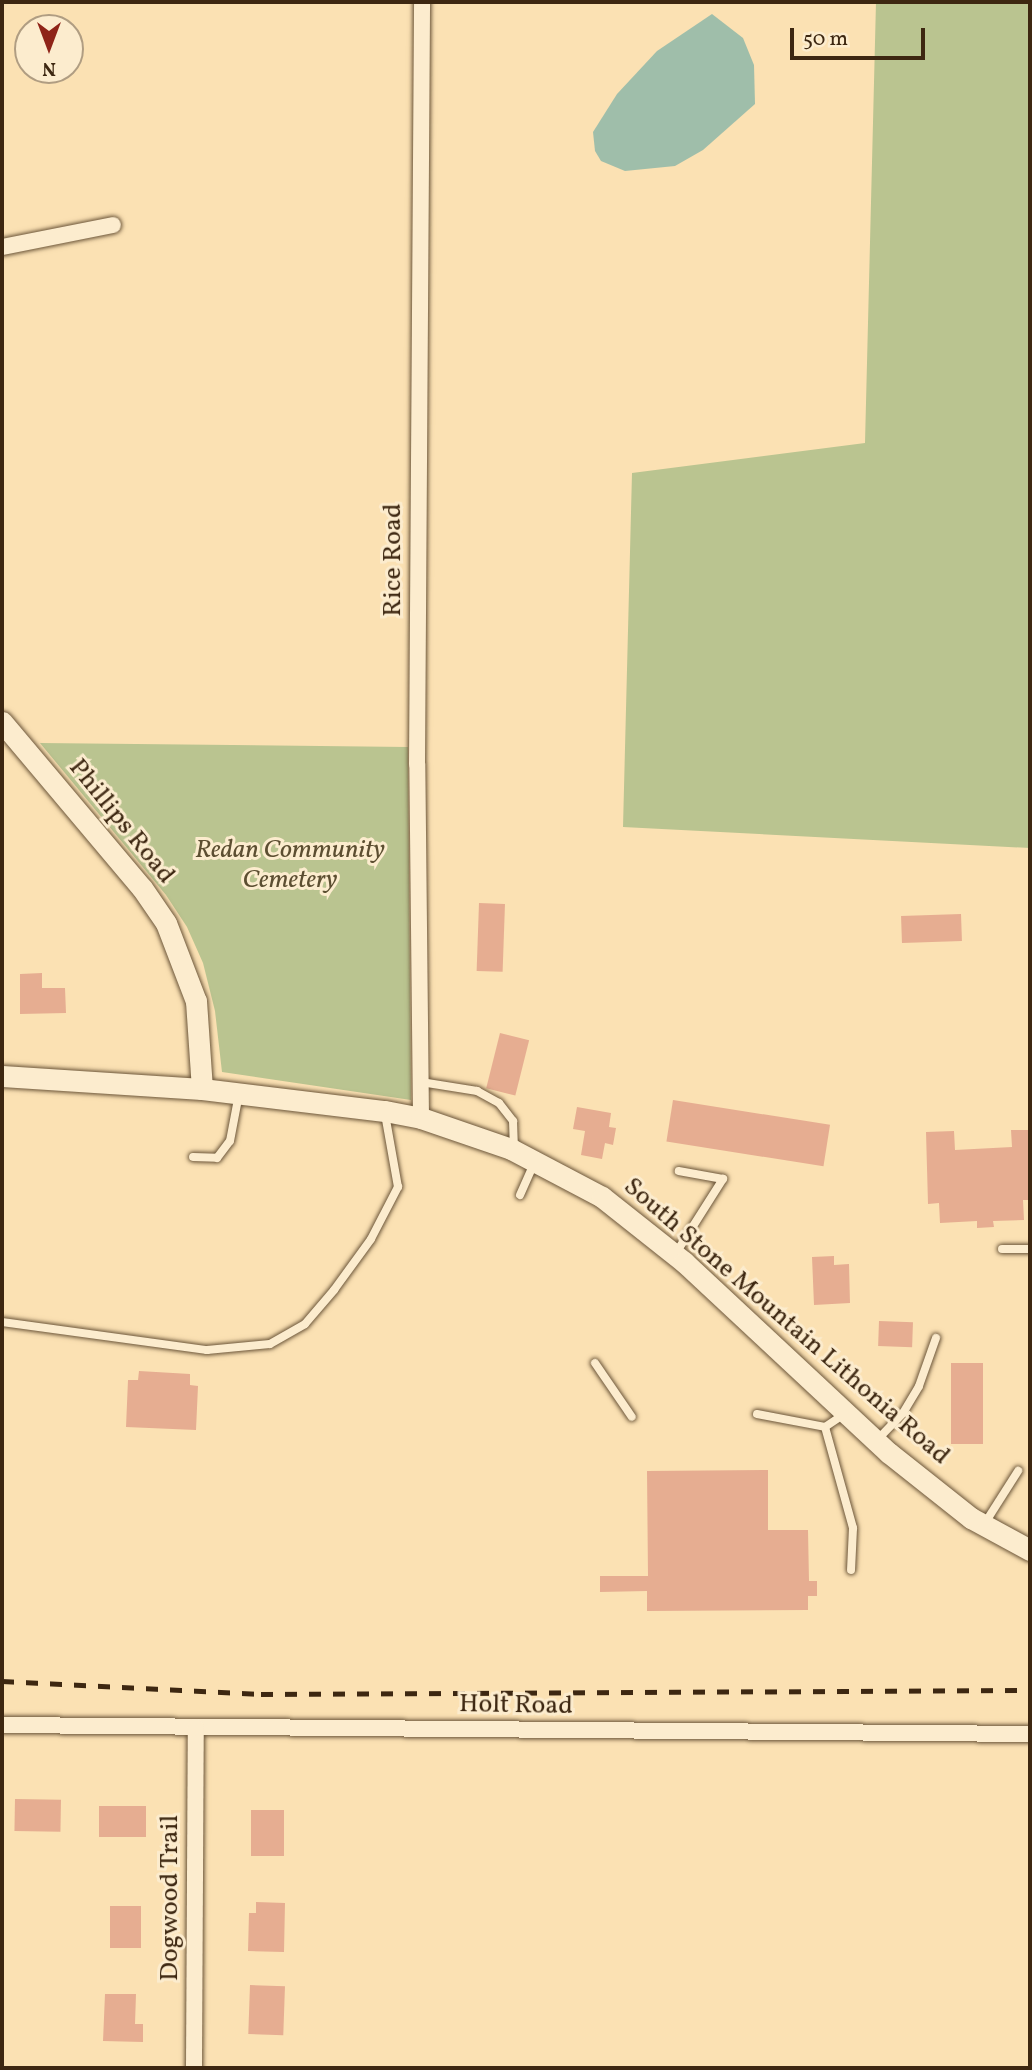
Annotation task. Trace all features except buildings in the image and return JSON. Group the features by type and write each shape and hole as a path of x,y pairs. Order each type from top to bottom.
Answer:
{"main road":[{"name":"Phillips Road","path":"2,722 142,888 166,923 196,1001 202,1089"},
{"name":"South Stone Mountain Lithonia Road","path":"2,1076 202,1089 385,1111 421,1118 514,1150 602,1197 675,1255 876,1441 984,1525 1030,1550"}],"street":[{"name":"Rice Road","path":"421,1118 422,2"},
{"path":"2,247 113,225"},
{"name":"Holt Road","path":"2,1725 1030,1734"},
{"name":"Dogwood Trail","path":"194,2068 196,1727"}],"lane":[{"path":"419,1082 477,1091 499,1103 513,1121 514,1150"},
{"path":"193,1157 216,1158 230,1140 239,1094"},
{"path":"2,1322 193,1349 238,1350 270,1344 305,1324 334,1290 371,1239 398,1187 385,1111"},
{"path":"520,1195 535,1161"},
{"path":"675,1255 723,1179 679,1171"},
{"path":"1002,1249 1030,1249"},
{"path":"876,1441 903,1413 919,1385 936,1338"},
{"path":"595,1363 632,1417"},
{"path":"757,1414 825,1427 846,1413"},
{"path":"825,1427 853,1528 851,1570"},
{"path":"984,1525 1018,1471"}],"green space":[{"path":"876,2 1030,2 1030,848 623,827 632,473 865,443"},
{"name":"Redan Community Cemetery","path":"40,743 408,747 411,1100 222,1072 215,1011 203,963 187,927 166,895"}],"shaded area":[{"path":"712,14 743,38 754,65 755,104 703,150 675,166 625,171 601,161 595,151 593,132 617,94 657,51"}],"railway":[{"path":"2,1681 261,1694 1030,1690"}]}
